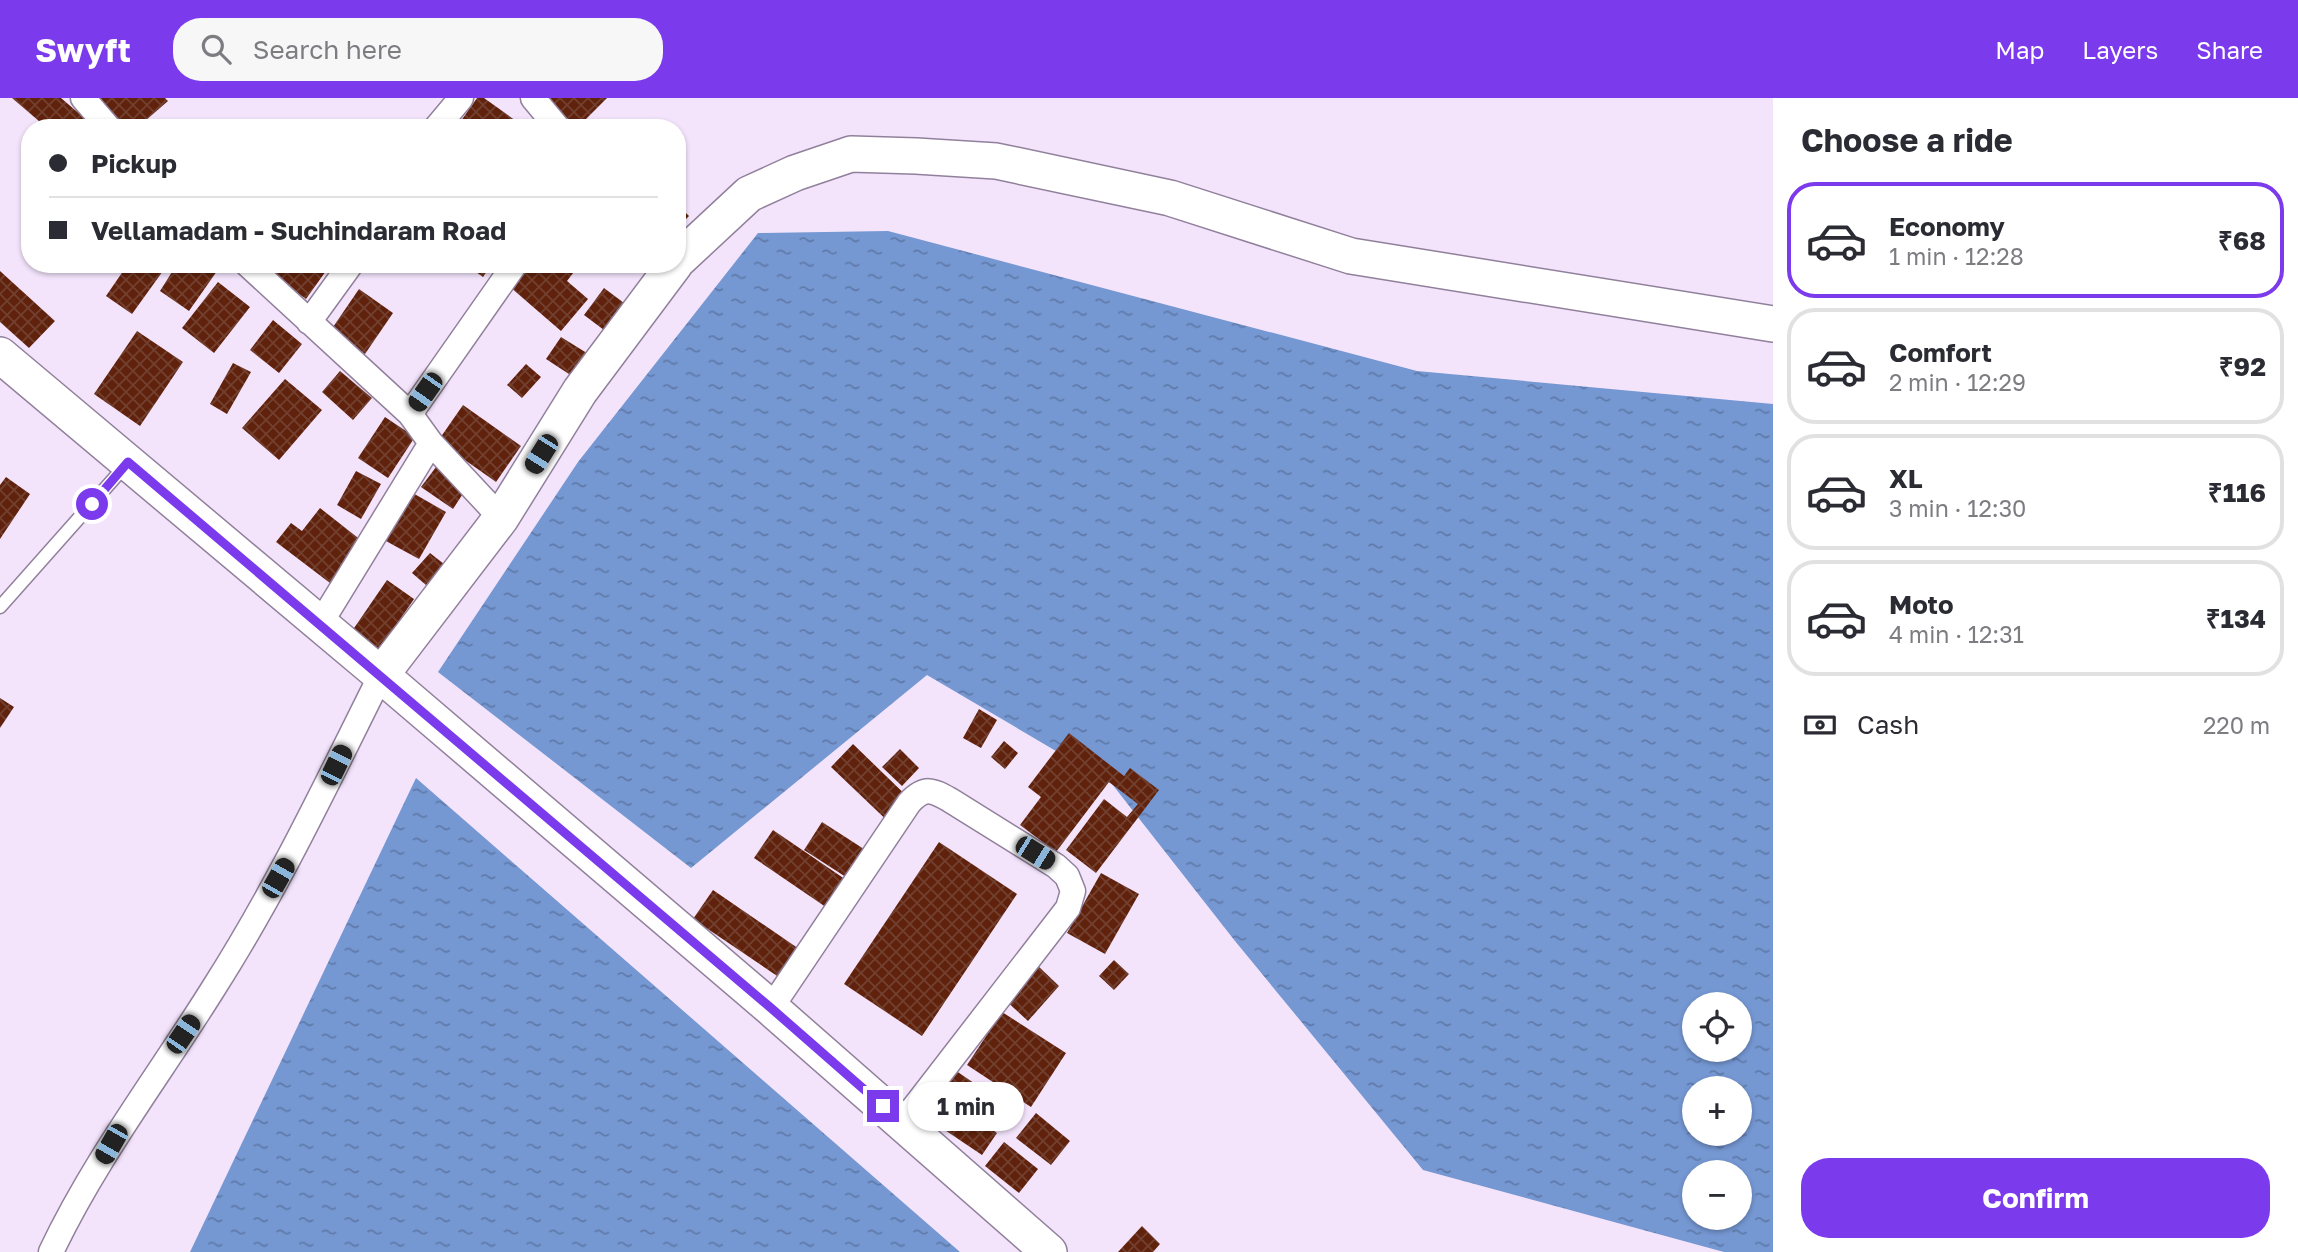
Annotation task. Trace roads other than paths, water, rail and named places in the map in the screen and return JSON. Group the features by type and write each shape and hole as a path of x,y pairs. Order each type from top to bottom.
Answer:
{"street":[{"path":"83,98 101,119"},
{"path":"444,119 461,98"},
{"path":"533,98 550,119"},
{"path":"686,252 749,194 795,173 851,154 943,158 996,162 1170,198 1350,256 1773,324"},
{"path":"257,273 410,414 431,443 501,517"},
{"path":"309,322 344,273"},
{"path":"410,414 509,273"},
{"path":"51,1252 123,1123 213,989 291,855 381,675 501,517 580,391 668,273"},
{"path":"0,355 771,1008 1049,1252"},
{"path":"320,624 431,443"},
{"path":"771,1008 918,793 932,791 941,795 1056,866 1067,876 1073,891 1068,908 902,1123"}],"lane":[{"path":"0,607 128,462"}],"water":[{"path":"888,231 1417,371 1773,404 1773,1252 1724,1252 1423,1170 1235,941 1112,784 927,675 691,868 438,672 578,462 758,233"},
{"path":"416,778 960,1252 190,1252"}]}
